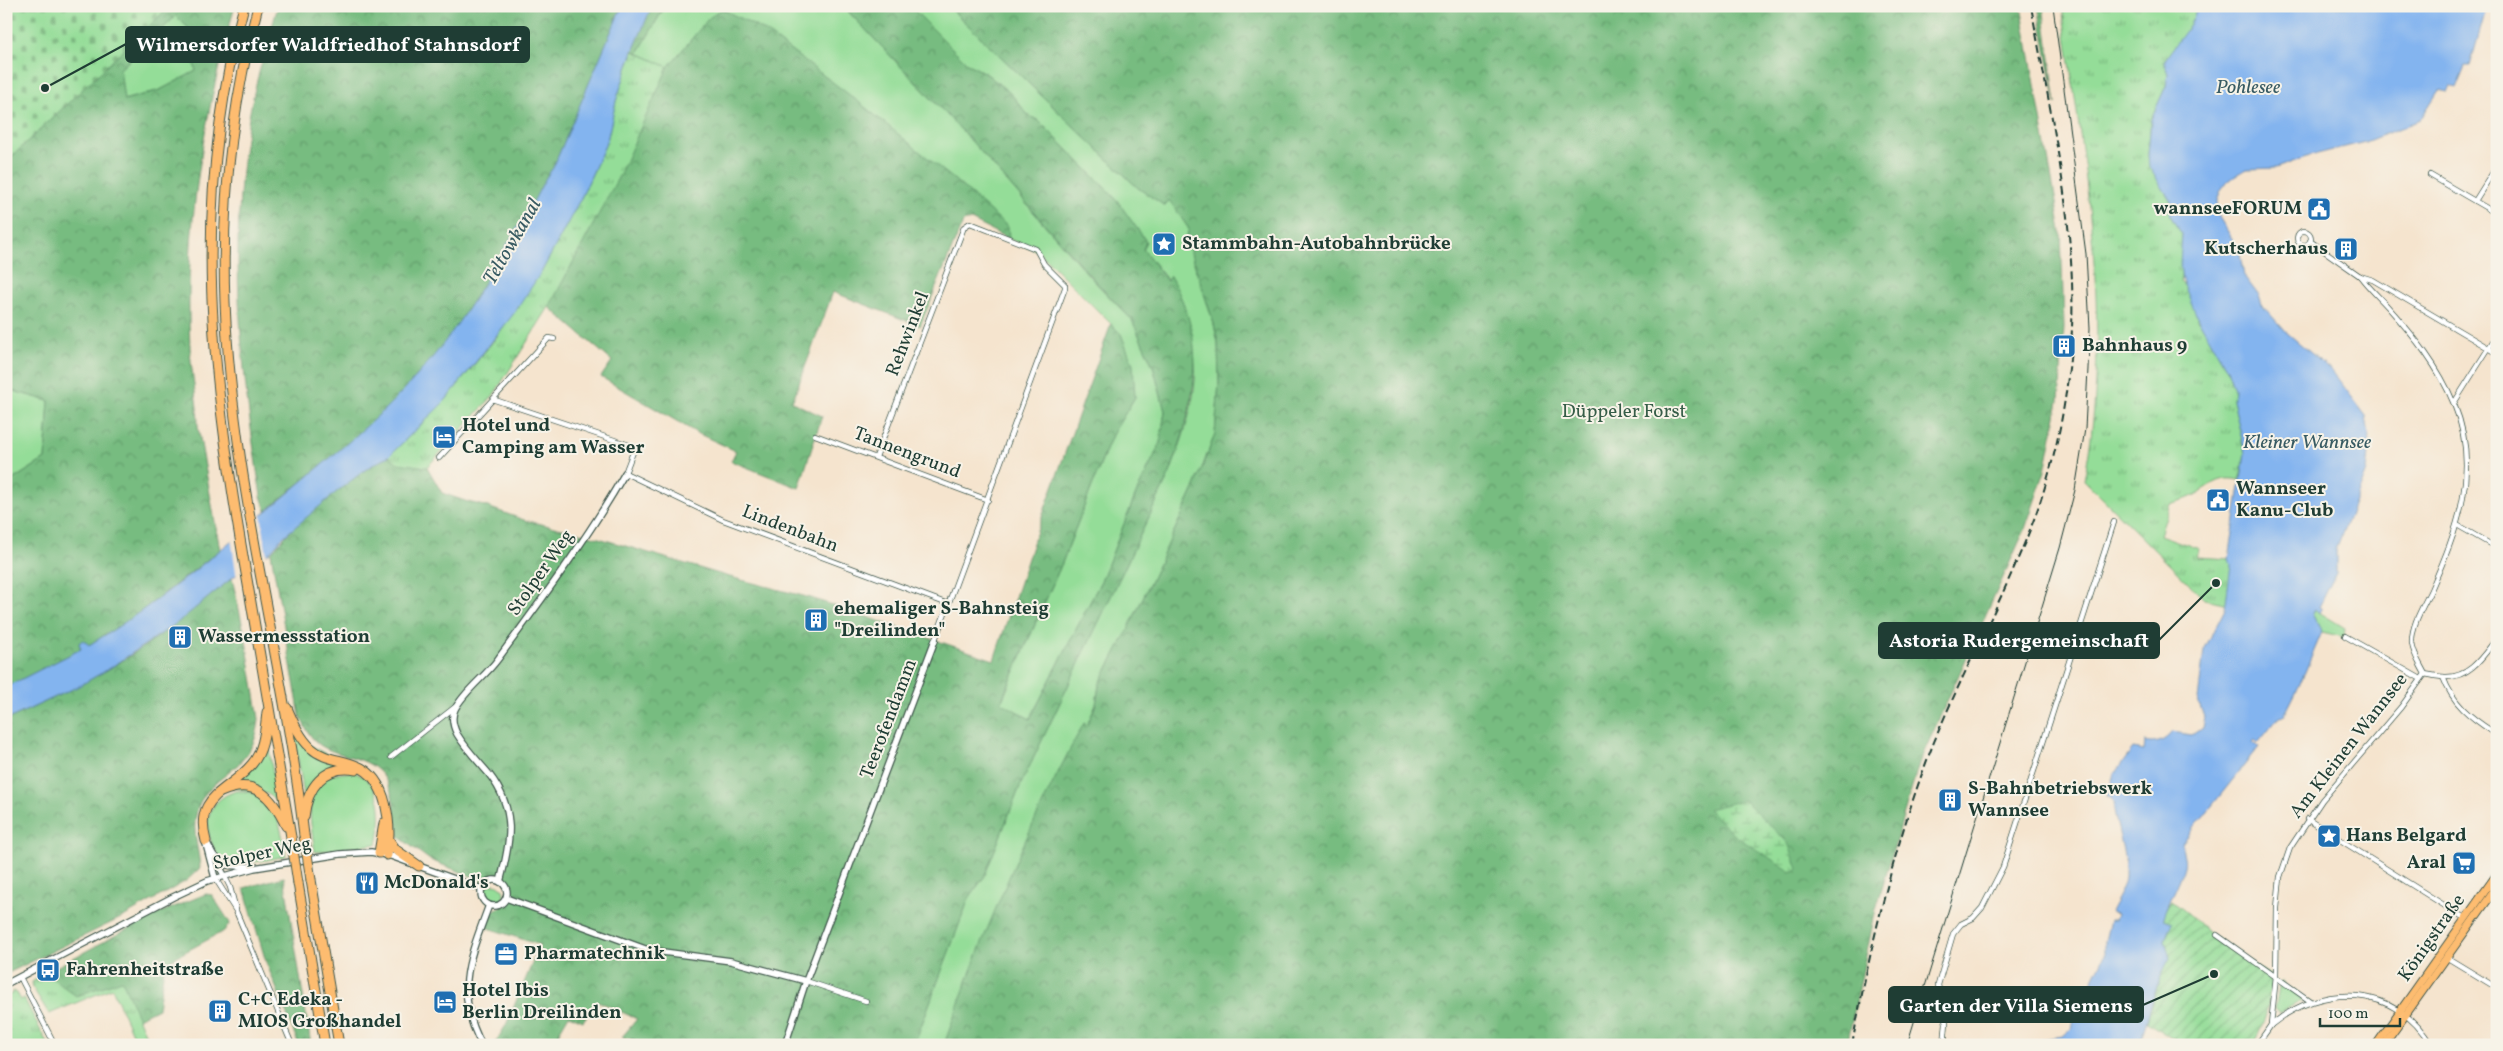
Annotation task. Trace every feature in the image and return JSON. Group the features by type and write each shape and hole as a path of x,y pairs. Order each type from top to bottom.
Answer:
{"highway":[{"path":"244,6 232,57 216,146 210,237 215,367 233,501 325,1045"},
{"path":"258,6 234,118 228,164 225,303 229,354 248,499 339,1045"},
{"path":"282,699 296,728 310,747 327,758 359,766 371,775 383,796 389,840 396,850 419,866"},
{"path":"206,841 203,821 208,804 214,796 253,763 264,735 268,702"},
{"path":"304,832 308,796 322,776 329,772 348,769 371,775"},
{"path":"214,796 229,789 242,787 261,792 276,806 291,838"},
{"path":"383,854 385,810"},
{"path":"383,854 389,840"}],"main road":[{"name":"Königstraße","path":"2376,1045 2402,1013 2443,956 2496,877"},
{"name":"Königstraße","path":"2468,920 2497,887"},
{"name":"Königstraße","path":"2384,1045 2402,1013"}],"street":[{"path":"2475,202 2497,166"},
{"path":"2430,175 2497,214"},
{"name":"Rehwinkel","path":"876,457 964,227 970,223 1036,249 1044,264 1065,284 1063,292"},
{"path":"2310,242 2360,276 2373,280 2497,353"},
{"name":"Am Kleinen Wannsee","path":"2257,1045 2271,1025 2276,976 2277,908 2280,877 2290,848 2307,819 2401,707 2425,674 2414,652 2412,641 2414,628 2445,559 2465,497 2466,474 2462,427 2454,403 2425,352 2360,276"},
{"name":"Teerofendamm","path":"785,1045 806,982 988,500 1063,292"},
{"path":"2454,403 2497,335"},
{"path":"439,458 495,400 499,392 549,338 554,339"},
{"name":"Stolper Weg","path":"392,756 456,706 497,661 607,504 625,473 635,447 495,400"},
{"name":"Tannengrund","path":"815,435 988,500"},
{"name":"Lindenbahn","path":"625,473 723,520 948,604"},
{"path":"1944,1045 1946,1023 1938,985 1953,934 1961,924 1975,916 1982,908 2003,867 2114,522"},
{"path":"2457,525 2497,548"},
{"path":"2345,636 2421,680"},
{"path":"2425,674 2443,677 2459,676 2476,664 2497,638"},
{"path":"2443,677 2456,703 2467,715 2493,732"},
{"path":"456,706 453,718 457,734 498,787 506,806 510,827 510,842 500,882"},
{"path":"2307,819 2468,920"},
{"path":"206,841 233,895 236,912"},
{"path":"206,841 210,865 215,878 236,912 292,1045"},
{"name":"Stolper Weg","path":"6,984 162,902 215,878 254,868 360,852 383,854 482,888"},
{"path":"214,856 226,866 254,868"},
{"path":"487,882 500,882 506,890 506,898 501,904 489,905 482,898 482,888 487,882"},
{"path":"506,898 648,950 731,961 866,1001"},
{"path":"482,1045 469,1017 465,987 470,960 489,905"},
{"path":"2217,935 2310,1001"},
{"path":"2443,956 2497,988"},
{"path":"20,977 54,1045"},
{"path":"2271,1025 2284,1015 2310,1001 2334,996 2356,996 2374,1000 2402,1013 2420,1029 2431,1045"}],"green space":[{"path":"6,6 170,6 6,162"},
{"path":"170,6 235,6 205,132 193,218 190,261 191,357 198,427 220,550 131,619 89,645 79,643 81,649 6,687 6,484 45,459 49,401 6,389 6,162","holes":["176,16 202,41 191,53 196,71 160,90 124,100 120,69"]},
{"path":"278,6 622,6 553,168 454,330 413,381 390,404 342,448 266,511 261,496 254,450 243,357 238,264 239,217 248,124 261,65"},
{"path":"652,6 665,6 638,53 633,51"},
{"path":"665,6 843,6 967,136 1092,279 1132,320 1153,366 1165,411 1160,444 1136,494 1102,579 1030,719 1001,703 1062,563 1112,435 1135,397 1121,334 1038,251 1009,239 675,61 668,67 638,53"},
{"path":"843,6 910,6 967,63 988,75 1011,94 1028,115 1039,121 1116,199 1146,241 1143,249 1167,281 1170,276 1183,301 1190,326 1194,350 1192,398 1179,447 1170,473 1021,784 984,877 969,898 914,1045 655,1045 622,1037 637,1019 598,1001 583,1021 569,1015 559,1032 557,1045 494,1045 506,1025 540,945 485,927 492,911 511,902 513,897 503,877 495,876 484,881 430,860 399,837 392,797 388,784 382,774 366,762 329,750 320,745 313,739 306,728 300,716 271,553 309,514 359,474 389,456 399,463 427,467 442,493 468,502 524,520 592,536 726,576 811,598 994,660 1035,537 1111,324 1121,334 1133,364 1135,397 1112,435 1062,563 1001,702 1030,719 1102,579 1136,494 1160,444 1165,411 1153,366 1132,320 1093,279 967,136"},
{"path":"910,6 948,6 1138,188 1165,206 1169,199 1189,229 1186,238 1214,324 1218,343 1219,383 1215,434 1194,489 1125,636 1099,685 1096,705 1087,725 1006,885 944,1045 914,1045 969,898 984,877 1021,784 1170,473 1190,412 1195,380 1195,364 1188,331 1170,276 1168,281 1143,249 1116,199 1039,121 1028,115 1011,94 988,75 967,63"},
{"name":"Düppeler Forst","path":"948,6 2021,6 2061,231 2064,327 2059,401 2045,471 2025,529 1919,763 1876,909 1847,1045 1625,1045 1623,1037 1609,1038 1609,1045 944,1045 1007,881 1063,762 1084,723 1087,725 1096,705 1099,685 1125,636 1194,489 1215,434 1219,383 1218,343 1214,324 1186,238 1189,229 1169,200 1165,206 1138,188"},
{"path":"2038,6 2043,6 2056,104"},
{"path":"2062,6 2196,6 2193,20 2164,62 2168,74 2166,86 2151,119 2148,155 2150,167 2171,201 2170,210 2172,218 2182,234 2180,282 2185,286 2197,315 2197,320 2200,322 2227,369 2234,389 2233,400 2245,453 2240,480 2220,480 2199,493 2170,504 2160,535 2199,549 2197,557 2250,560 2239,606 2204,599 2084,480 2093,421 2097,362 2096,303 2093,243 2079,124"},
{"path":"722,9 763,30 855,99 956,181 1008,227 1009,239 971,220 963,222 920,326 833,292 792,402 822,416 799,488 731,461 736,451 697,433 601,377 612,361 549,307 619,176 668,67 709,18"},
{"path":"176,16 202,41 196,71 160,90 123,100 120,69"},
{"path":"633,51 668,67 619,176 549,307 493,396 427,467 398,463 389,456 445,401 495,339 542,271 582,196 607,141 616,101"},
{"path":"6,389 49,401 45,459 6,484"},
{"path":"232,578 246,641 259,719 255,738 248,752 239,764 209,790 201,801 195,821 200,868 186,881 125,916 6,974 6,720 97,676 125,659 172,626"},
{"path":"2314,609 2345,628 2344,637 2322,632 2312,614"},
{"path":"293,729 300,740 349,766 337,768 305,801"},
{"path":"267,737 278,804 268,794 229,787 242,779"},
{"path":"352,772 363,776 376,791 380,811 377,844 315,852 310,809 315,788 322,780 332,775"},
{"path":"236,791 250,792 260,796 268,803 278,821 286,856 243,862 235,862 219,857 210,837 208,818 217,802"},
{"path":"1744,800 1788,843 1798,869 1793,873 1737,837 1708,809"},
{"path":"284,877 311,1045 299,1045 266,962 244,888"},
{"path":"494,884 501,887 504,894 501,901 494,904 487,901 484,894 487,887"},
{"path":"206,894 212,895 230,923 224,931 170,960 164,969 158,1008 138,1018 122,980 76,996 45,973 154,915"},
{"path":"2172,901 2215,939 2271,976 2270,995 2266,1012 2261,1029 2252,1045 2182,1045 2147,1022 2162,971 2165,938 2168,934 2163,914"},
{"path":"45,973 76,996 122,980 150,1045 137,1045 112,988 49,1014 33,988 32,982"},
{"path":"2280,982 2283,982 2284,985 2304,999 2280,1013 2275,1009"},
{"path":"12,991 17,993 21,1000 24,998 48,1045 6,1045 6,995 12,994"},
{"path":"1624,1037 1625,1045 1609,1045 1608,1038"}],"water":[{"name":"Teltowkanal","path":"622,6 652,6 633,51 616,101 607,141 582,196 542,271 515,312 445,401 389,456 369,467 340,489 282,538 270,552 232,578 177,623 110,668 79,686 6,720 6,687 81,649 79,643 83,640 89,645 166,593 345,445 383,411 419,373 449,336 473,300 553,168"},
{"name":"Kleiner Wannsee","path":"2196,6 2487,6 2470,66 2465,66 2456,88 2450,86 2447,92 2439,90 2420,120 2365,142 2309,156 2276,168 2247,169 2230,179 2220,192 2216,204 2219,217 2239,250 2244,276 2259,296 2262,305 2285,331 2332,371 2366,416 2370,443 2367,471 2336,549 2336,573 2319,607 2322,609 2320,613 2314,609 2312,614 2322,632 2299,686 2284,716 2279,717 2258,743 2255,740 2253,742 2259,747 2182,843 2184,867 2164,915 2164,919 2172,922 2165,940 2170,958 2156,989 2139,1045 2040,1045 2043,1039 2063,1036 2071,1029 2076,1004 2093,980 2105,955 2105,941 2110,920 2115,920 2117,914 2110,912 2123,886 2125,867 2113,801 2107,796 2114,774 2133,749 2144,751 2145,742 2160,742 2172,732 2192,735 2202,728 2204,717 2198,700 2204,650 2225,609 2231,565 2229,559 2245,453 2233,400 2234,389 2227,369 2198,319 2182,280 2180,264 2182,234 2171,214 2171,201 2149,167 2148,155 2151,119 2166,86 2168,74 2164,62 2192,20"}],"pier":[{"path":"261,512 267,557 237,579 231,537"}],"tram line":[{"path":"1907,1045 2060,548 2075,490 2085,429 2090,328 2086,254 2053,6"}],"railway":[{"path":"1852,1045 1876,930 1896,853 1920,778 1944,717 2001,597 2031,528 2057,443 2065,399 2072,330 2069,237 2057,144 2031,6"}],"place":[{"name":"Wilmersdorfer Waldfriedhof Stahnsdorf","path":"45,88"},
{"name":"wannseeFORUM","path":"2319,209"},
{"name":"Stammbahn-Autobahnbrücke","path":"1164,244"},
{"name":"Kutscherhaus","path":"2346,249"},
{"name":"Bahnhaus 9","path":"2064,346"},
{"name":"Hotel und Camping am Wasser","path":"444,437"},
{"name":"Wannseer Kanu-Club","path":"2218,500"},
{"name":"Astoria Rudergemeinschaft","path":"2216,583"},
{"name":"ehemaliger S-Bahnsteig \"Dreilinden\"","path":"816,620"},
{"name":"Wassermessstation","path":"180,637"},
{"name":"S-Bahnbetriebswerk Wannsee","path":"1950,800"},
{"name":"Hans Belgard","path":"2329,836"},
{"name":"Aral","path":"2464,863"},
{"name":"McDonald's","path":"367,883"},
{"name":"Pharmatechnik","path":"506,954"},
{"name":"Fahrenheitstraße","path":"48,970"},
{"name":"Garten der Villa Siemens","path":"2214,974"},
{"name":"Hotel Ibis Berlin Dreilinden","path":"445,1002"},
{"name":"C+C Edeka - MIOS Großhandel","path":"220,1011"}],"water label":[{"name":"Pohlesee","path":"2248,88"}]}
